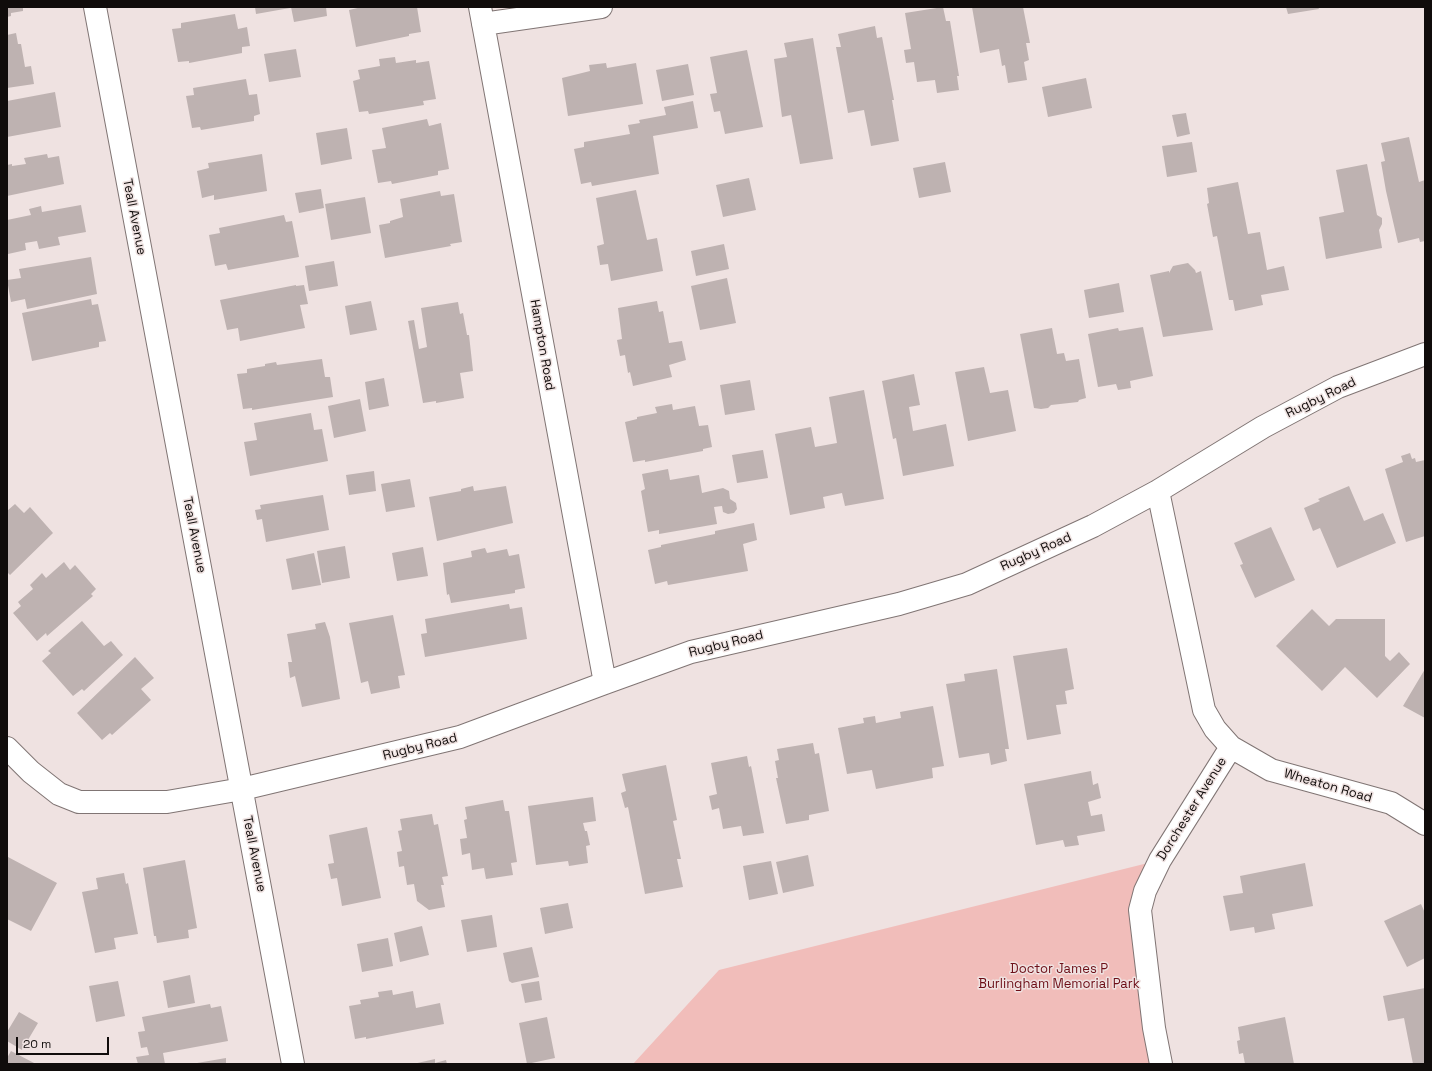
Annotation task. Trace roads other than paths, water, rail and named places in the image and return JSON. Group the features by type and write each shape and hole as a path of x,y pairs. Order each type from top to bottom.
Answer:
{"street":[{"name":"Teall Avenue","path":"95,7 293,1064"},
{"path":"481,16 601,7"},
{"name":"Hampton Road","path":"481,16 605,683"},
{"name":"Rugby Road","path":"7,748 31,772 59,794 79,802 167,802 242,789 460,737 691,652 899,604 967,584 1093,526 1158,492 1263,427 1338,387 1425,354"},
{"name":"Dorchester Avenue","path":"1158,492 1204,710 1215,730 1231,747 1160,860 1145,891 1140,910 1154,1028 1161,1064"},
{"name":"Wheaton Road","path":"1231,747 1271,770 1391,803 1425,824"}],"park label":[{"name":"Doctor James P Burlingham Memorial Park","path":"1059,976"}]}
